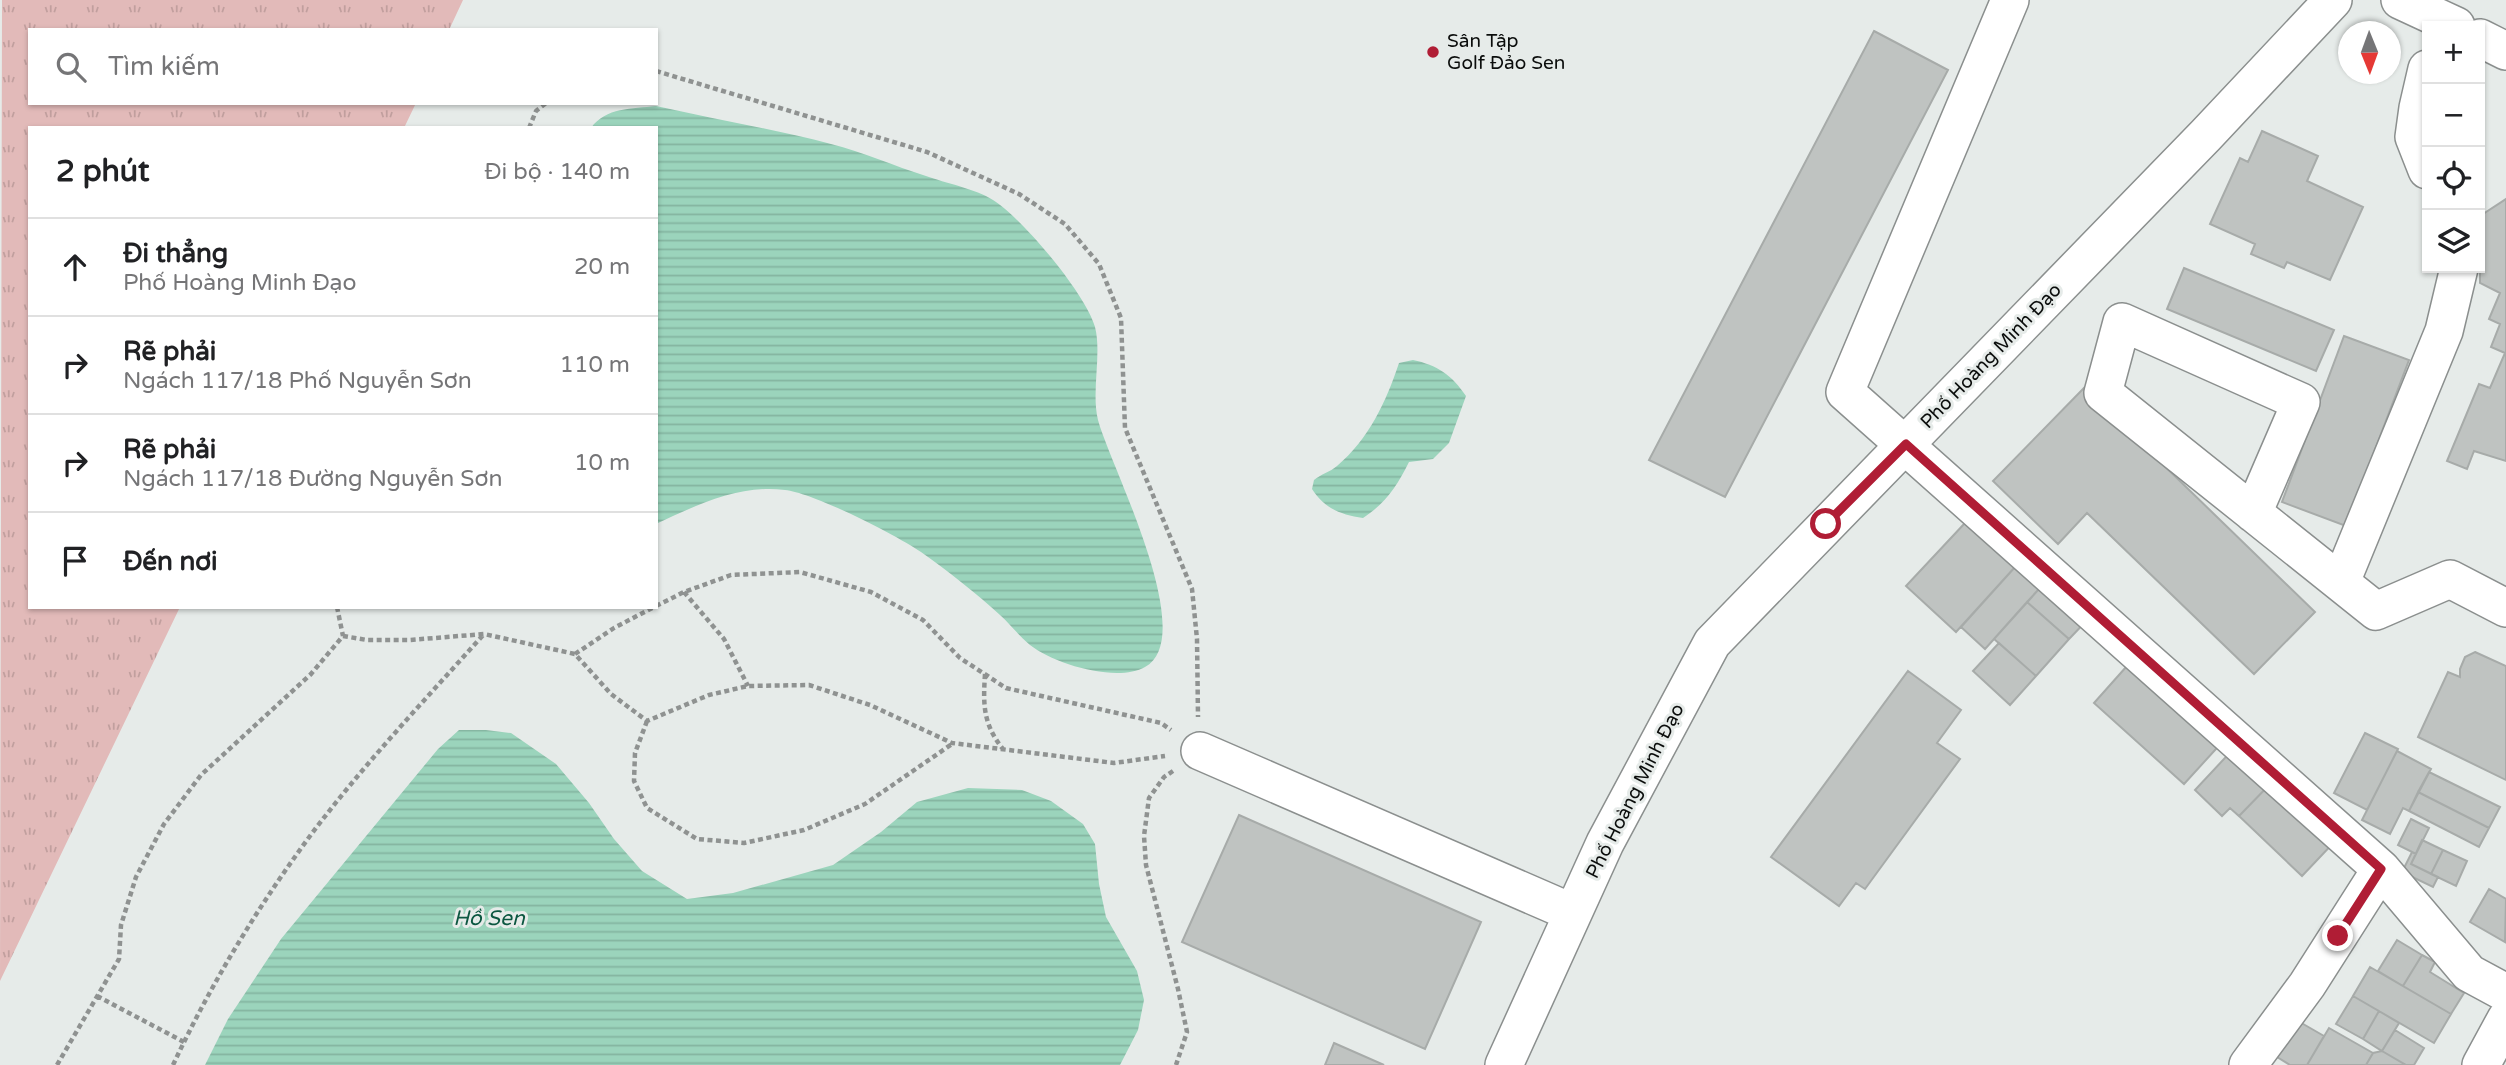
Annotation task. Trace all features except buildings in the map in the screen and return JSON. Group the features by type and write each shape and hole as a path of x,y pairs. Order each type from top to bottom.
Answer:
{"street":[{"path":"2010,0 1845,392 2381,869 2469,973 2506,993"},
{"name":"Phố Hoàng Minh Đạo","path":"1504,1065 1605,843 1712,643 2206,135 2333,0"},
{"path":"2400,0 2445,21"},
{"path":"2485,40 2506,51"},
{"path":"2422,157 2414,137 2424,84"},
{"path":"2341,582 2444,331 2458,273"},
{"path":"2253,513 2301,402 2122,322 2103,393 2253,513 2341,582 2376,611 2450,579 2506,608"},
{"path":"1200,751 1573,913"},
{"path":"2248,1065 2307,985 2381,869"},
{"path":"2480,1065 2506,1019"}],"path":[{"path":"658,72 927,152 1019,194 1065,224 1100,264 1121,318 1125,428 1192,589 1200,751"},
{"path":"530,126 537,111 544,105"},
{"path":"658,605 684,592 731,575 800,572 871,592 923,620 960,658 1006,688 1161,723 1200,751"},
{"path":"684,592 724,639 748,686"},
{"path":"337,609 344,636"},
{"path":"575,654 614,628 651,609"},
{"path":"344,636 367,640 410,640 484,634 575,654 611,694 647,721"},
{"path":"173,1065 195,1019 253,919 311,835 399,729 484,634"},
{"path":"57,1065 119,959 121,925 136,877 164,824 201,775 311,674 344,636"},
{"path":"985,674 986,722 993,737 1004,750"},
{"path":"953,743 865,804 804,830 744,844 697,839 648,808 634,781 635,753 647,721 709,695 748,686 809,685 870,705 953,743 1114,763 1200,751"},
{"path":"1176,1065 1187,1032 1146,865 1144,836 1149,798 1164,777 1200,751"},
{"path":"97,996 184,1042"}],"green space":[{"path":"2,0 463,0 450,28 28,28 28,105 415,105 405,126 28,126 28,609 179,609 0,981"}],"water":[{"path":"656,106 855,151 986,196 1005,209 1036,239 1079,296 1095,327 1098,420 1147,549 1163,622 1159,650 1145,667 1119,673 1103,672 1054,659 1026,641 952,574 921,552 854,516 798,493 768,489 735,493 703,503 658,523 658,126 593,126 604,116 629,109"},
{"path":"1413,360 1443,372 1466,396 1449,443 1433,459 1409,462 1390,493 1363,518 1334,510 1312,489 1314,480 1337,466 1358,444 1382,406 1399,363"},
{"name":"Hồ Sen","path":"459,730 511,733 556,764 642,871 687,899 733,893 833,865 881,832 917,802 968,788 1022,790 1051,801 1083,824 1095,844 1106,917 1137,971 1144,1000 1138,1030 1120,1065 205,1065 228,1019 281,939 438,749"}],"place":[{"name":"Sân Tập Golf Đảo Sen","path":"1433,52"}],"route":[{"path":"1826,524 1906,444 2381,869 2338,936"}]}
